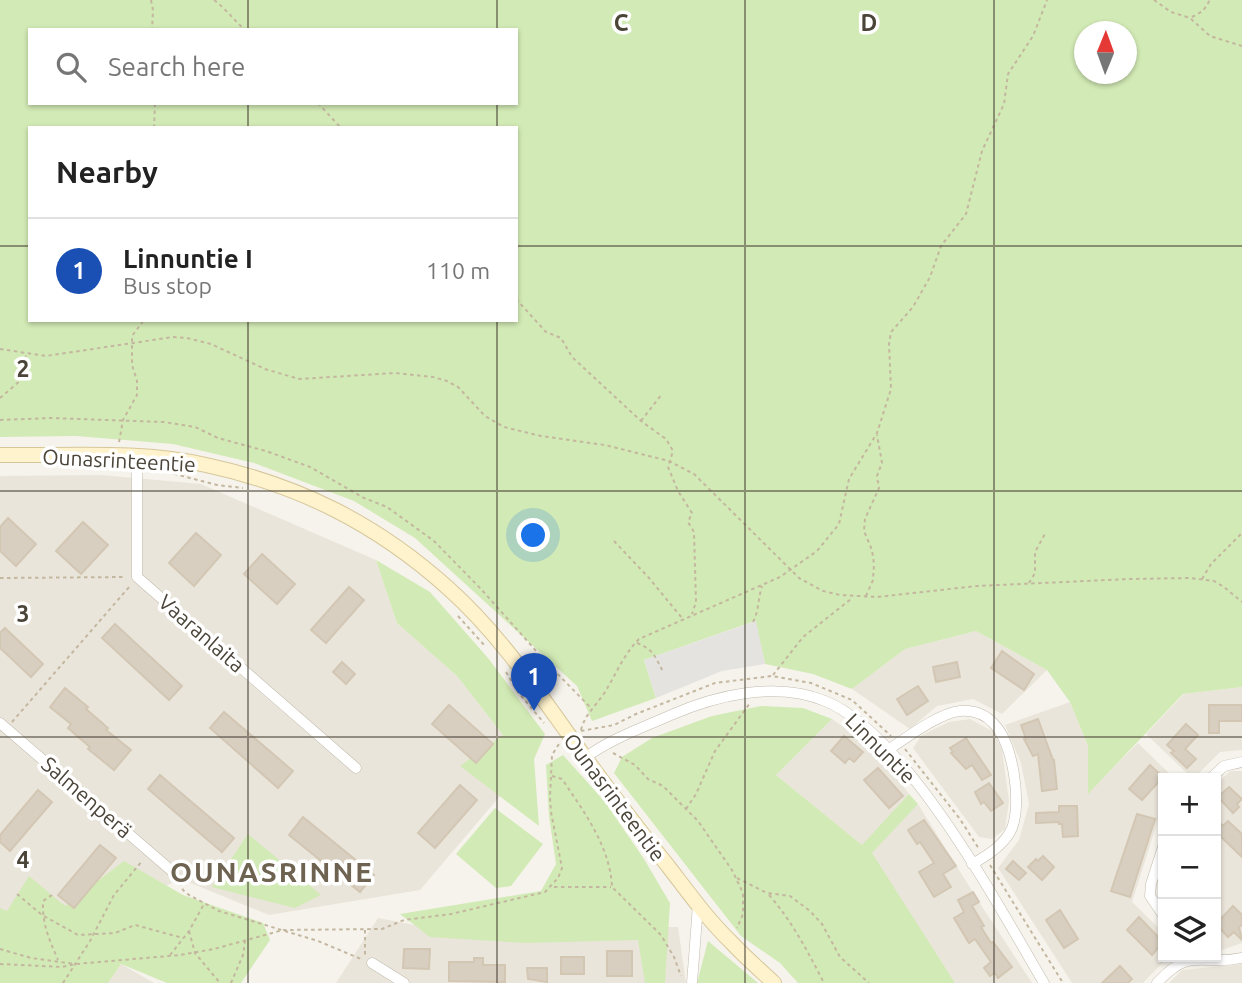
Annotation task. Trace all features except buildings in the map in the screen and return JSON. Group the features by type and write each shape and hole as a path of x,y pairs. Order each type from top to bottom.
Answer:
{"street":[{"name":"Ounasrinteentie","path":"0,456 137,457 205,464 288,487 339,511 397,546 450,590 485,626 521,669 585,758 698,905 729,941 775,983"},
{"path":"137,457 137,577"},
{"name":"Vaaranlaita","path":"137,577 356,768"},
{"name":"Linnuntie","path":"585,758 605,745 686,709 730,696 793,692 826,701 857,719 926,794 1044,983"},
{"path":"888,750 957,711 986,716 996,726 1009,751 1017,808 1012,829 984,857 972,864"},
{"name":"Salmenperä","path":"3,726 173,872"},
{"path":"1216,773 1224,766 1242,762"},
{"path":"1158,862 1150,896 1158,908"},
{"path":"692,983 698,905"},
{"path":"1221,959 1242,958"},
{"path":"369,962 404,983"},
{"path":"1157,983 1181,962"}],"path":[{"path":"151,0 152,28"},
{"path":"214,0 243,28"},
{"path":"1047,0 1033,36 1008,74 1004,104 982,150 966,214 941,246 930,277 913,307 891,332 891,388 877,433 849,479 839,524 817,551 791,571 645,635 636,642 605,692 585,716 581,731 614,725 715,683 772,676 811,682 852,700 899,743 960,819 1063,983"},
{"path":"1154,0 1171,12 1190,18 1210,36 1242,46"},
{"path":"1190,18 1203,11 1210,0"},
{"path":"154,126 155,105"},
{"path":"320,105 339,126"},
{"path":"518,301 546,332 561,338 572,357 641,421 666,439 673,451 668,467 678,491 692,513 688,522 694,532 696,602 692,615"},
{"path":"118,457 123,420 137,395 132,365 133,343 134,332 142,322"},
{"path":"0,349 26,354 59,355 173,337 199,340 265,369 299,379 396,373 433,377 458,387 485,415 504,427 541,436 605,445 669,461 694,474 805,582 823,591 852,597 977,586 1129,579 1202,579 1214,581 1242,602"},
{"path":"0,398 21,380 26,354"},
{"path":"641,421 663,394"},
{"path":"866,597 873,580 874,564 872,550 864,531 865,519 879,488 877,475 882,463 877,433"},
{"path":"165,471 209,484 244,489"},
{"path":"1028,584 1035,573 1035,552 1046,532"},
{"path":"1202,579 1210,564 1242,533"},
{"path":"614,541 682,619"},
{"path":"0,578 137,577"},
{"path":"3,726 137,577"},
{"path":"753,622 758,611 762,586"},
{"path":"772,676 803,637 852,597"},
{"path":"453,611 486,647"},
{"path":"636,642 653,653 664,673"},
{"path":"502,665 518,692 543,722"},
{"path":"686,810 698,791 715,751 754,693"},
{"path":"0,964 62,967 195,953 283,930 382,929 404,920 452,914 545,892 558,878 562,868 551,812 552,755 561,743"},
{"path":"605,745 635,765 648,779 663,786 698,821 736,877 743,893 743,914 729,941"},
{"path":"551,776 562,779 587,815 611,868 612,887 661,935 685,983"},
{"path":"63,983 93,936 114,895 148,851"},
{"path":"173,872 183,890 219,911 283,930 369,962 365,929"},
{"path":"736,877 767,893 790,896 810,911 822,924 840,957 869,983"},
{"path":"551,887 612,887"},
{"path":"767,893 802,940 824,983"},
{"path":"17,894 42,915 78,935 115,933 135,925 183,938"},
{"path":"52,895 43,901 42,915 44,930 59,962"},
{"path":"169,956 189,932 205,903"},
{"path":"189,932 195,953 220,983"},
{"path":"231,983 243,955 245,941"},
{"path":"0,949 31,958 76,964"}],"shaded area":[{"path":"101,475 201,484 376,560 397,623 457,676 503,735 523,769 420,890 269,915 181,879 70,928 0,948 0,476"},
{"path":"756,621 765,664 722,671 656,698 644,660"},
{"path":"976,631 1047,670 1002,714 973,699 937,706 910,729 852,689 905,649"},
{"path":"1242,687 1242,750 1220,752 1199,773 1187,773 1146,734 1184,694"},
{"path":"1070,702 1088,746 1088,793 1138,743 1169,773 1158,773 1158,820 1132,902 1158,927 1158,962 1163,962 1143,983 1072,983 998,868 1019,840 1029,804 1021,763 1005,725"},
{"path":"832,719 876,749 909,794 863,846 776,775"},
{"path":"970,719 994,732 1002,750 1009,801 1005,829 992,839 979,837 913,748 922,735 949,722"},
{"path":"1230,771 1242,771 1242,943 1221,950 1221,836 1221,780"},
{"path":"918,804 1032,983 955,983 871,853"},
{"path":"378,918 441,930 678,927 686,983 336,983"},
{"path":"121,964 154,983 108,983"},
{"path":"1242,964 1242,983 1169,983 1182,970"}],"green space":[{"path":"0,0 1242,0 1242,687 1183,694 1088,794 1088,746 1070,702 1047,670 976,631 905,649 852,689 813,674 765,664 755,621 644,660 656,698 592,721 577,686 415,538 354,501 254,463 173,444 76,436 0,437"},
{"path":"376,560 430,592 488,658 545,734 534,759 539,826 460,766 503,735 457,676 397,623"},
{"path":"761,706 803,708 832,719 776,775 862,845 909,794 918,804 872,853 955,983 798,983 780,963 741,936 614,773 622,757 652,738 712,716"},
{"path":"563,755 605,802 670,903 665,983 645,983 638,940 526,943 430,937 400,914 541,891 556,864 549,816 546,765"},
{"path":"495,808 543,844 511,886 496,888 456,854"},
{"path":"248,834 321,895 295,908 212,887"},
{"path":"124,861 183,895 263,923 270,940 241,983 167,983 121,964 108,983 0,983 0,908 7,911 29,876 65,906"},
{"path":"708,941 758,983 697,983"}],"place":[{"name":"Linnuntie I","path":"534,711"}],"district":[{"name":"OUNASRINNE","path":"272,871"}]}
